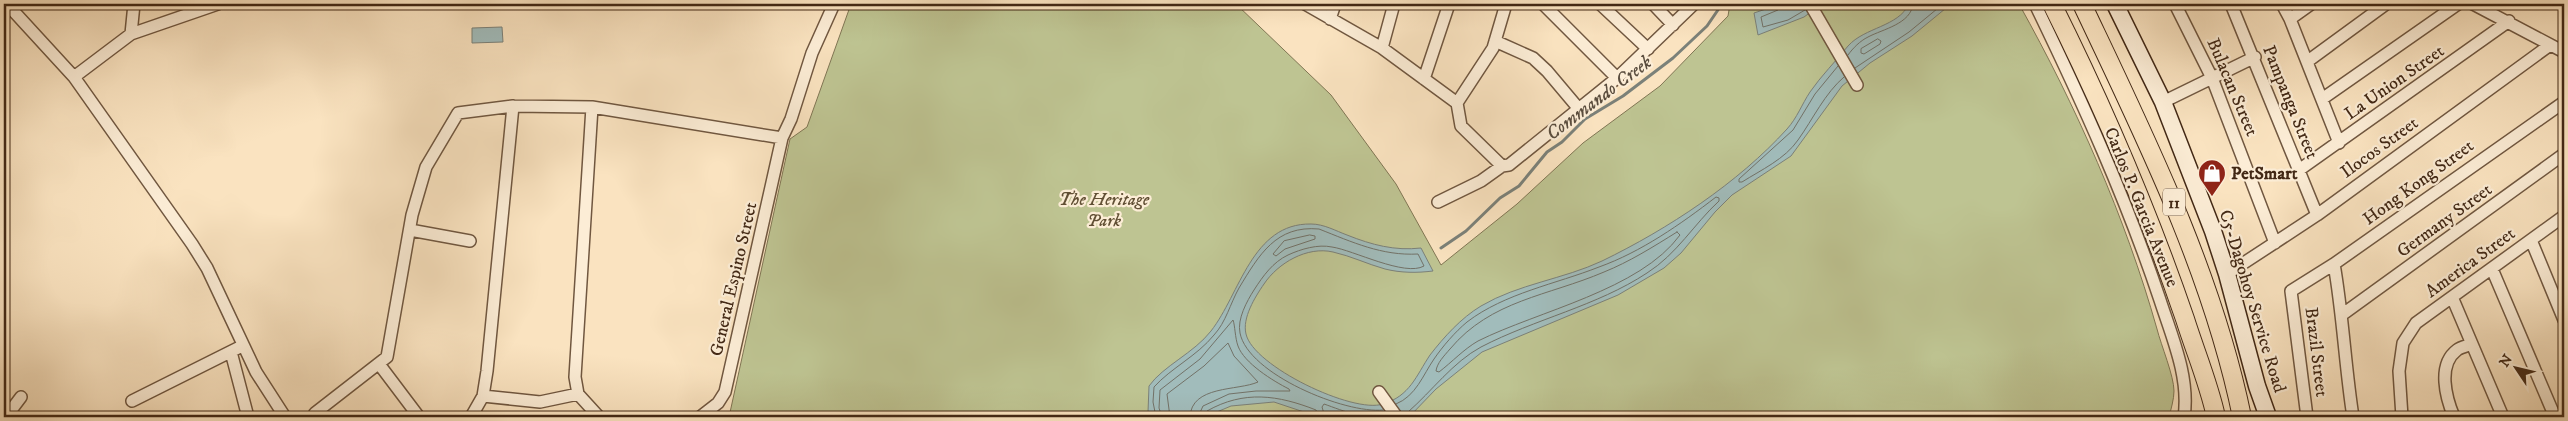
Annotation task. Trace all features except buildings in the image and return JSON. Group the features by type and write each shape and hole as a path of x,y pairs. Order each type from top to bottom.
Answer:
{"main road":[{"name":"Carlos P. Garcia Avenue","path":"2052,4 2084,68 2126,164 2173,284 2216,417"},
{"name":"Carlos P. Garcia Avenue","path":"2082,4 2182,220 2217,321 2243,415"},
{"name":"C5-Dagohoy Service Road","path":"2115,4 2166,100 2227,274 2256,386 2268,417"},
{"path":"2195,349 2204,417"}],"street":[{"path":"7,4 74,77 207,268 242,346 285,417"},
{"path":"131,34 134,4"},
{"path":"74,77 131,34 218,4"},
{"name":"General Espino Street","path":"700,417 718,403 725,392 782,138 792,119 812,53 834,4"},
{"path":"1305,4 1382,48 1457,103 1461,126 1505,166"},
{"path":"1330,19 1335,4"},
{"path":"1382,48 1394,4"},
{"path":"1424,79 1449,4"},
{"path":"1457,103 1482,68 1495,41 1506,4"},
{"path":"1543,4 1617,78"},
{"path":"1600,4 1648,50"},
{"path":"1653,4 1673,25"},
{"path":"1438,202 1481,181 1505,166 1579,109 1648,50 1694,4"},
{"path":"1810,4 1857,85"},
{"path":"2035,4 2102,145 2151,272 2180,365 2187,399 2184,417"},
{"name":"Bulacan Street","path":"2175,4 2212,78 2276,244"},
{"name":"Pampanga Street","path":"2231,4 2255,57 2317,215"},
{"path":"2282,4 2308,62 2339,142"},
{"path":"2290,19 2311,4"},
{"path":"2308,62 2386,4"},
{"path":"2322,99 2458,4"},
{"path":"2473,4 2509,21 2564,52"},
{"name":"La Union Street","path":"2299,170 2509,21"},
{"path":"1495,41 1533,58 1547,71 1579,109"},
{"name":"Ilocos Street","path":"2227,274 2276,244 2317,215 2550,45"},
{"path":"2166,100 2255,57"},
{"name":"Hong Kong Street","path":"2292,291 2334,264 2564,102"},
{"path":"315,412 387,357 410,230 426,167 458,114 513,106 592,107 782,138"},
{"path":"471,417 483,396 513,106"},
{"path":"592,107 575,377 578,394 599,417"},
{"name":"Germany Street","path":"2343,314 2564,154"},
{"name":"America Street","path":"2402,417 2399,371 2403,343 2416,323 2564,216"},
{"path":"410,230 470,241"},
{"path":"2531,240 2564,320"},
{"path":"2334,264 2343,314 2346,373 2353,417"},
{"path":"2492,269 2555,417"},
{"name":"Brazil Street","path":"2292,291 2307,417"},
{"path":"2452,297 2502,417"},
{"path":"2454,417 2445,382 2449,360 2457,349 2472,344"},
{"path":"132,401 242,346"},
{"path":"231,352 248,417"},
{"path":"379,364 419,417"},
{"path":"1379,392 1397,417"},
{"path":"483,396 540,402 578,394"},
{"path":"6,417 21,397"}],"green space":[{"name":"The Heritage Park","path":"851,4 1236,4 1331,95 1396,184 1441,265 1517,204 1583,143 1660,86 1728,16 1730,4 2019,4 2079,122 2130,245 2172,377 2174,394 2169,417 729,417 790,139 807,127"}],"water":[{"path":"1781,4 1822,4 1804,17 1758,35 1754,13"},
{"path":"1909,4 1951,4 1912,36 1870,63 1842,86 1791,156 1732,195 1715,212 1681,253 1664,268 1618,295 1482,352 1436,389 1409,417 1319,417 1274,402 1231,406 1205,417 1152,417 1148,412 1149,386 1162,372 1196,346 1211,331 1250,263 1261,248 1275,235 1291,227 1311,224 1325,226 1356,239 1384,246 1402,249 1421,248 1433,271 1409,272 1391,270 1333,252 1323,251 1303,254 1277,269 1264,284 1253,301 1246,321 1246,334 1253,347 1266,360 1306,385 1328,395 1350,402 1369,405 1383,404 1400,396 1406,391 1430,355 1447,335 1481,306 1510,292 1572,273 1602,261 1677,219 1724,186 1768,149 1787,129 1814,86 1848,46 1863,35 1897,18"},
{"path":"502,27 503,42 472,43 472,28"}],"waterway":[{"name":"Commando Creek","path":"1441,248 1466,231 1500,198 1519,186 1547,152 1562,142 1585,119 1623,96 1673,58 1707,26 1722,4"}],"place":[{"name":"PetSmart","path":"2212,197"}]}
